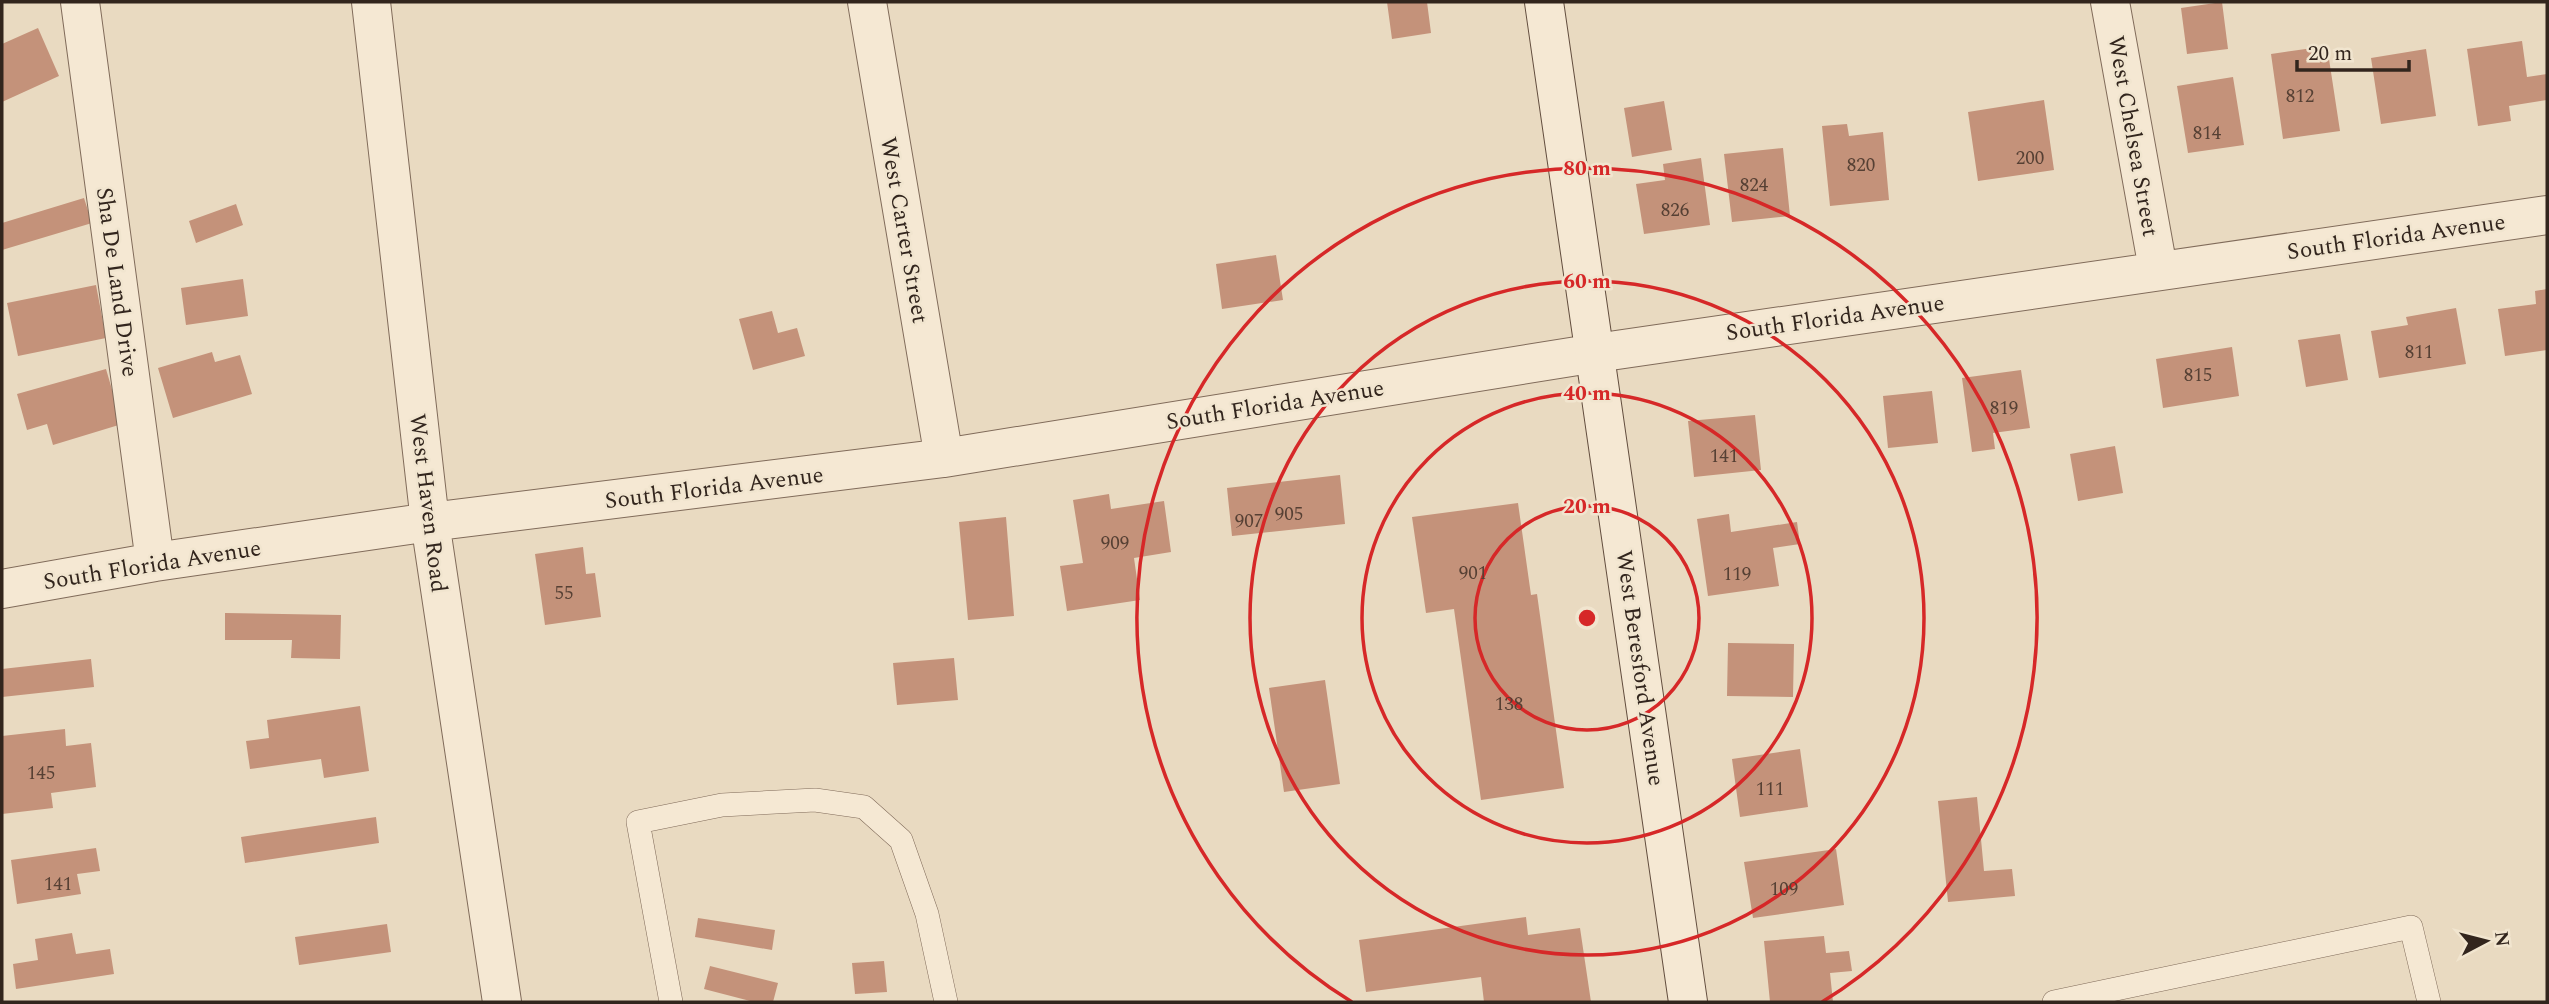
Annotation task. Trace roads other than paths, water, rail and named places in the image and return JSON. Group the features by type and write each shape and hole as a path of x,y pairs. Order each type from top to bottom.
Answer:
{"street":[{"name":"Sha De Land Drive","path":"80,2 155,562"},
{"name":"West Haven Road","path":"371,2 430,522 502,1002"},
{"name":"West Carter Street","path":"867,2 944,458"},
{"name":"West Beresford Avenue","path":"1544,2 1688,1002"},
{"name":"West Chelsea Street","path":"2110,2 2158,269"},
{"name":"South Florida Avenue","path":"2,589 155,562 430,522 944,458 1595,353 2158,269 2547,215"}],"lane":[{"path":"671,1002 638,822 722,805 815,800 864,807 901,840 927,914 946,1002"},
{"path":"2054,1002 2411,927 2429,1002"}]}
